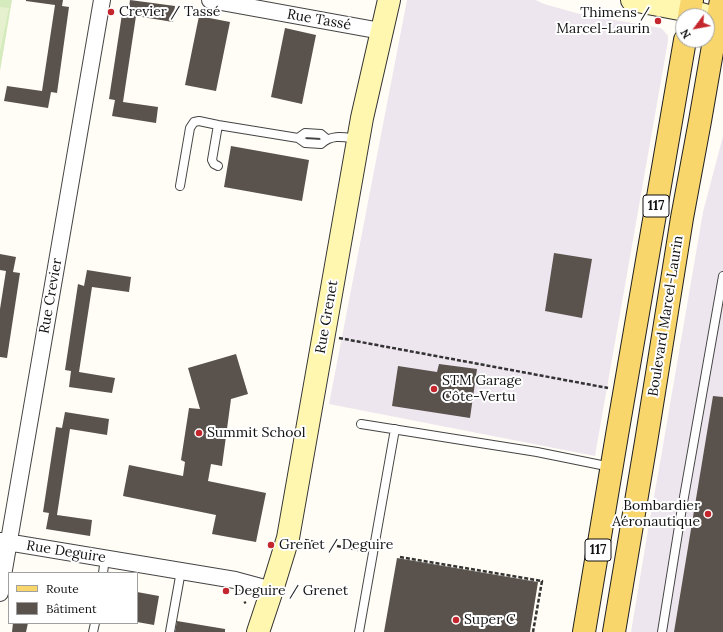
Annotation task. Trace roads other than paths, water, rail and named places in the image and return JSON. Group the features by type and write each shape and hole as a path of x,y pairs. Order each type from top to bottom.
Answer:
{"main road":[{"name":"Boulevard Marcel-Laurin","path":"614,632 682,218 720,13"},
{"name":"Boulevard Marcel-Laurin","path":"584,632 684,48"},
{"path":"700,121 723,63"},
{"path":"612,468 641,473"}],"street":[{"name":"Rue Crevier","path":"0,592 4,542 102,0"},
{"name":"Rue Tassé","path":"210,0 381,31"},
{"name":"Rue Grenet","path":"258,632 284,553 292,516 365,101 388,0"},
{"path":"632,0 684,8"},
{"name":"Rue Deguire","path":"4,542 104,566 181,571 235,580 272,590"}],"lane":[{"path":"180,186 190,128 194,122 199,121 298,138 305,133 321,134 327,139 342,137 358,140"},
{"path":"218,125 212,160 214,164 218,166"},
{"path":"662,632 681,514 723,276"},
{"path":"361,424 537,452 612,468"},
{"path":"359,632 395,429"},
{"path":"170,632 181,571"}],"place":[{"name":"Crevier / Tassé","path":"111,12"},
{"name":"Thimens / Marcel-Laurin","path":"658,21"},
{"name":"STM Garage Côte-Vertu","path":"434,389"},
{"name":"Summit School","path":"199,433"},
{"name":"Bombardier Aéronautique","path":"708,514"},
{"name":"Grenet / Deguire","path":"271,545"},
{"name":"Deguire / Grenet","path":"226,591"},
{"name":"Super C","path":"456,620"}]}
